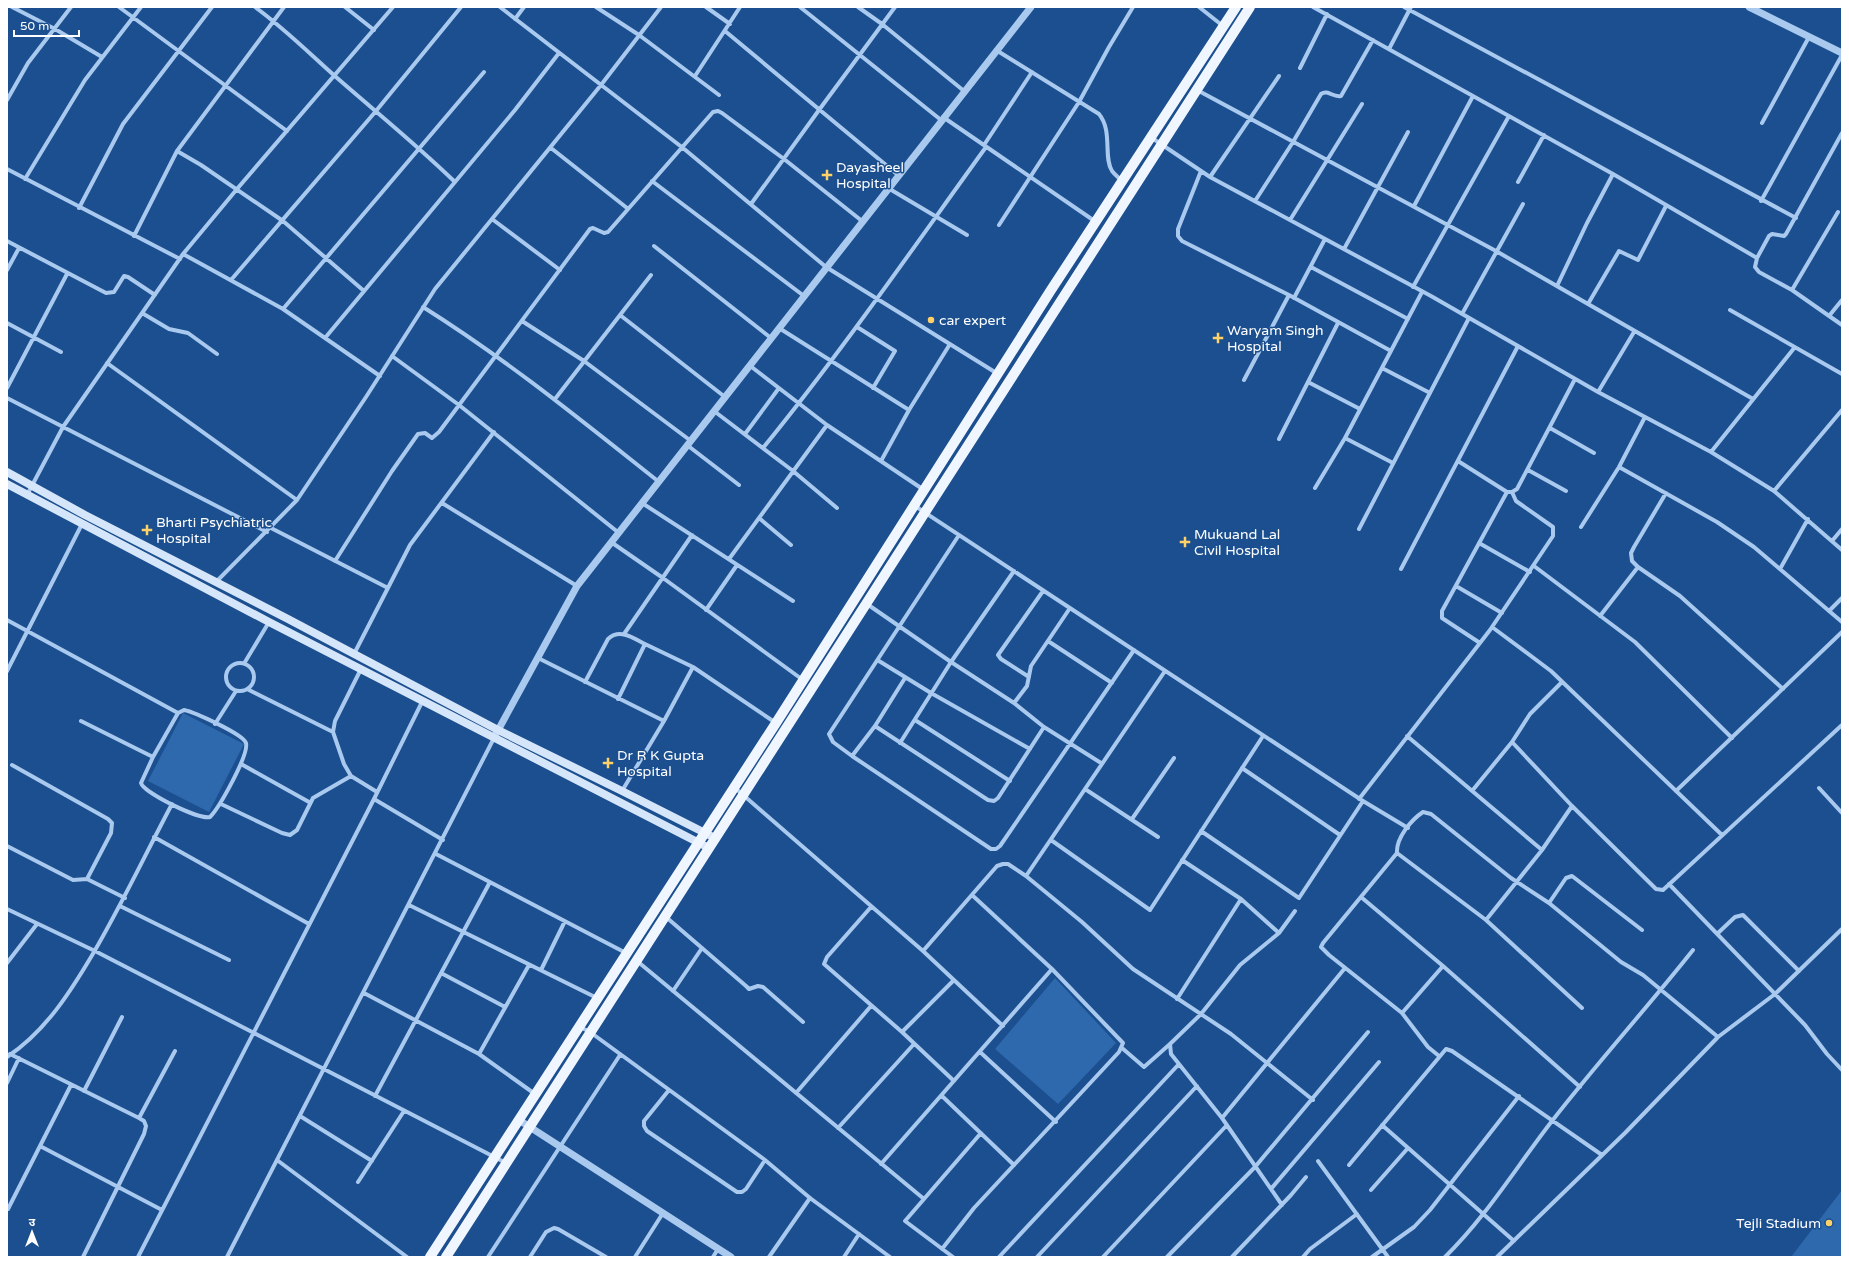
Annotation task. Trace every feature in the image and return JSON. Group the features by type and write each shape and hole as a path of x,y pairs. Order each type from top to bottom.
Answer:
{"main road":[{"path":"430,1257 776,724 998,374 1236,7"},
{"path":"446,1257 1250,7"},
{"path":"7,472 85,515 498,730 622,790 715,838"},
{"path":"7,484 269,622 362,668 494,738 709,848"}],"street":[{"path":"12,7 55,29 102,57"},
{"path":"7,100 28,63 71,7"},
{"path":"119,7 134,16 179,52 287,131"},
{"path":"25,179 74,97 102,57 141,7"},
{"path":"79,208 123,124 212,7"},
{"path":"255,7 274,21 335,76 420,148 455,182"},
{"path":"134,236 177,151 224,85 284,7"},
{"path":"346,7 374,30"},
{"path":"27,495 63,427 180,259 237,189 393,7"},
{"path":"231,280 376,111 461,7"},
{"path":"500,7 683,148 826,267 998,374"},
{"path":"515,19 524,7"},
{"path":"596,7 639,35 719,94"},
{"path":"216,583 297,500 380,376 435,289 602,85 661,7"},
{"path":"706,7 730,24"},
{"path":"695,76 740,7"},
{"path":"800,7 942,119 985,146 1096,222"},
{"path":"858,7 882,24 964,91"},
{"path":"751,204 818,110 895,7"},
{"path":"227,1257 436,854 498,730 577,586 1031,7"},
{"path":"999,225 1079,102 1133,7"},
{"path":"1199,7 1223,26"},
{"path":"1313,7 1613,174 1757,258"},
{"path":"1404,7 1410,8 1761,201 1796,218"},
{"path":"1749,7 1842,54 1761,201"},
{"path":"1389,49 1410,8"},
{"path":"1300,68 1327,14"},
{"path":"724,31 898,175"},
{"path":"1762,123 1809,37"},
{"path":"1255,201 1293,142 1321,94 1327,92 1335,96 1341,96 1373,40"},
{"path":"996,50 1099,114 1104,120 1112,170 1123,181"},
{"path":"325,338 455,182 559,53"},
{"path":"283,309 484,72"},
{"path":"763,448 799,404 878,299 985,146 1032,72"},
{"path":"1210,177 1279,76"},
{"path":"1197,90 1496,251 1634,332 1753,399"},
{"path":"1414,206 1473,96"},
{"path":"1290,220 1362,104"},
{"path":"335,561 392,471 418,434 422,432 432,438 434,437 590,229 593,228 608,232 627,208 683,148 713,112 718,111 784,158 862,221"},
{"path":"1413,287 1509,116"},
{"path":"1344,249 1408,132"},
{"path":"1842,133 1796,218 1784,236 1772,234 1757,258 1755,264 1756,270 1792,290 1842,325"},
{"path":"1518,182 1544,135"},
{"path":"1151,137 1210,177 1462,314 1598,392 1711,452 1774,491 1842,550"},
{"path":"551,148 627,208"},
{"path":"177,151 237,189 283,221 364,291"},
{"path":"7,169 79,208 180,259"},
{"path":"1201,171 1178,230 1178,236 1182,241 1289,295 1391,351"},
{"path":"1557,286 1587,223 1613,174"},
{"path":"652,181 804,296"},
{"path":"888,188 967,235"},
{"path":"1462,314 1523,204"},
{"path":"1588,304 1618,250 1638,260 1666,206"},
{"path":"1792,290 1838,212"},
{"path":"492,219 560,270"},
{"path":"1294,298 1325,239"},
{"path":"7,241 67,274 106,293 114,292 124,276 155,294"},
{"path":"654,246 770,338"},
{"path":"7,270 19,248"},
{"path":"184,254 283,309 380,376"},
{"path":"1311,267 1408,320"},
{"path":"7,388 67,274"},
{"path":"555,399 651,275"},
{"path":"1315,488 1360,409 1422,292"},
{"path":"1244,380 1289,295"},
{"path":"1829,316 1842,300"},
{"path":"423,308 496,356 555,399 659,482"},
{"path":"1730,310 1842,374"},
{"path":"142,313 170,329 188,333 218,354"},
{"path":"620,315 725,397"},
{"path":"1359,529 1469,318"},
{"path":"522,321 584,361 689,443 739,485"},
{"path":"7,322 61,352"},
{"path":"1279,439 1338,323"},
{"path":"857,327 895,351 873,388"},
{"path":"779,328 909,410"},
{"path":"1598,392 1634,332"},
{"path":"881,461 909,410 950,344"},
{"path":"1401,569 1518,346"},
{"path":"1711,452 1795,347"},
{"path":"392,356 494,432 619,533"},
{"path":"107,363 297,500"},
{"path":"750,365 827,425 924,490"},
{"path":"1382,368 1430,393"},
{"path":"1480,643 1442,618 1442,611 1479,543 1510,492 1517,489 1528,470 1575,379"},
{"path":"1308,382 1360,409"},
{"path":"745,434 779,388"},
{"path":"7,398 269,530 388,588"},
{"path":"1774,491 1842,410"},
{"path":"714,411 793,471 837,508"},
{"path":"1581,526 1619,466 1645,417"},
{"path":"729,559 827,425"},
{"path":"1550,428 1594,453"},
{"path":"354,655 410,545 494,432"},
{"path":"1344,438 1393,463"},
{"path":"1201,831 1299,898 1361,800 1407,736 1502,613 1553,536 1553,527 1516,501 1510,492 1458,462"},
{"path":"1619,466 1742,538 1842,622"},
{"path":"1528,470 1566,491"},
{"path":"1666,493 1631,553 1632,561 1638,567 1680,596 1783,689"},
{"path":"442,503 577,586"},
{"path":"642,503 793,601"},
{"path":"914,506 1361,800 1408,828"},
{"path":"759,518 791,545"},
{"path":"1780,569 1808,520"},
{"path":"7,671 82,524"},
{"path":"1832,541 1842,529"},
{"path":"624,634 692,535"},
{"path":"959,535 879,661 829,734 833,742 852,756 991,849 996,849 1134,650"},
{"path":"611,542 803,680"},
{"path":"1479,543 1530,572"},
{"path":"706,610 737,565"},
{"path":"1534,566 1635,642 1732,738"},
{"path":"1600,616 1638,567"},
{"path":"900,743 950,662 1014,571"},
{"path":"1456,586 1502,613"},
{"path":"1029,677 1001,659 998,655 1043,590"},
{"path":"1829,611 1842,598"},
{"path":"866,603 950,662 1014,703 1044,727 1101,763"},
{"path":"1014,703 1027,686 1031,666 1070,608"},
{"path":"7,620 28,630 178,713"},
{"path":"269,622 245,662 234,664 226,672 228,684 236,691 247,690 332,732"},
{"path":"1492,627 1551,671 1722,835"},
{"path":"1676,791 1842,632"},
{"path":"585,682 608,639 615,634 624,634 693,667 776,724"},
{"path":"1048,641 1112,683"},
{"path":"618,699 645,644"},
{"path":"538,658 664,722"},
{"path":"879,661 931,694 1030,749"},
{"path":"245,662 253,670 255,675 255,681 247,690"},
{"path":"622,790 664,722 693,667"},
{"path":"362,668 335,722 332,732 344,764 351,776 377,792"},
{"path":"1026,876 1101,763 1165,671"},
{"path":"852,756 875,726 905,678"},
{"path":"1472,791 1512,742 1530,714 1562,682"},
{"path":"216,724 236,691"},
{"path":"138,1257 252,1032 374,800 423,700"},
{"path":"184,710 190,711 243,739 246,744 246,751 221,804 210,817 206,818 172,804 142,787 141,779 178,713 184,710"},
{"path":"915,720 1010,781"},
{"path":"81,721 153,757"},
{"path":"1512,742 1572,806 1656,889 1663,890 1842,725"},
{"path":"875,726 988,800 994,801 998,798 1010,781 1044,727"},
{"path":"1051,840 1150,910 1263,736"},
{"path":"1407,736 1542,850"},
{"path":"1132,819 1174,758"},
{"path":"240,764 309,802"},
{"path":"12,765 108,819 112,823 111,833 88,879"},
{"path":"1242,768 1340,835"},
{"path":"221,804 282,833 290,834 296,830 309,802 318,794 351,776"},
{"path":"734,787 923,952 1003,1026"},
{"path":"1819,788 1842,812"},
{"path":"1085,789 1158,836"},
{"path":"374,800 442,840"},
{"path":"9,1056 37,1032 55,1012 73,988 125,898 154,837 172,804"},
{"path":"1486,920 1542,850 1572,806"},
{"path":"1439,1056 1428,1047 1402,1013 1344,968 1322,947 1323,943 1397,853 1398,840 1420,814 1427,812 1516,881 1549,903 1621,962 1643,975 1718,1037"},
{"path":"154,837 309,924"},
{"path":"7,846 73,880 88,879 125,898"},
{"path":"1397,853 1486,920 1582,1008"},
{"path":"436,854 626,953"},
{"path":"1182,860 1241,899 1279,933"},
{"path":"923,952 1000,864 1008,864 1026,876 1082,922 1133,969 1231,1034 1313,1100"},
{"path":"1549,903 1566,878 1572,876 1642,930"},
{"path":"376,1096 490,882"},
{"path":"1669,884 1718,933 1805,1025 1827,1054 1842,1070"},
{"path":"972,895 1052,969 1121,1040 1122,1048 1144,1067 1201,1014 1240,965 1279,933 1295,911"},
{"path":"1361,897 1443,966 1580,1087"},
{"path":"1177,999 1241,899"},
{"path":"409,905 597,998"},
{"path":"120,906 229,960"},
{"path":"871,907 827,957 824,964 902,1032 954,1081"},
{"path":"7,909 95,951 506,1163"},
{"path":"1718,933 1735,917 1743,915 1799,971"},
{"path":"666,917 746,986 750,988 758,986 763,987 803,1022"},
{"path":"541,970 566,922"},
{"path":"7,964 37,924"},
{"path":"1497,1257 1602,1156 1718,1037 1775,994 1842,929"},
{"path":"673,991 702,948"},
{"path":"1445,1257 1456,1247 1553,1120 1693,950"},
{"path":"637,961 924,1199"},
{"path":"479,1054 529,965"},
{"path":"1402,1013 1443,966"},
{"path":"1222,1118 1344,968"},
{"path":"881,1164 1052,969"},
{"path":"441,973 506,1007"},
{"path":"902,1032 954,980"},
{"path":"364,993 479,1054 535,1094"},
{"path":"796,1093 871,1006"},
{"path":"84,1091 122,1017"},
{"path":"579,1026 590,1032 764,1160 810,1198 890,1257"},
{"path":"1167,1257 1255,1167 1313,1100 1368,1032"},
{"path":"838,1128 914,1044"},
{"path":"1170,1044 1171,1054 1222,1118 1282,1205"},
{"path":"942,1249 974,1208 1056,1122 1122,1048"},
{"path":"1349,1165 1444,1050 1450,1050 1519,1096 1602,1156"},
{"path":"139,1118 176,1051"},
{"path":"980,1052 1056,1122"},
{"path":"488,1257 620,1055"},
{"path":"9,1056 19,1058 139,1118 144,1121 146,1126 144,1134 83,1257"},
{"path":"7,1083 19,1058"},
{"path":"1271,1189 1379,1062"},
{"path":"999,1257 1179,1064"},
{"path":"8,1209 71,1085"},
{"path":"1037,1257 1197,1086"},
{"path":"669,1090 644,1121 644,1126 647,1131 738,1192 742,1192 746,1189 764,1160"},
{"path":"942,1096 1014,1165"},
{"path":"1372,1257 1414,1227 1430,1210 1519,1096"},
{"path":"358,1182 404,1111"},
{"path":"300,1116 372,1160"},
{"path":"519,1120 731,1257"},
{"path":"1104,1257 1227,1125"},
{"path":"1382,1125 1514,1241"},
{"path":"953,1257 904,1221 981,1133"},
{"path":"40,1146 162,1210"},
{"path":"1372,1190 1408,1148"},
{"path":"277,1160 407,1257"},
{"path":"1318,1160 1388,1257"},
{"path":"1232,1257 1282,1205 1306,1177"},
{"path":"769,1257 810,1198"},
{"path":"635,1257 663,1213"},
{"path":"1302,1257 1310,1249 1357,1214"},
{"path":"530,1257 546,1232 554,1228 606,1257"},
{"path":"844,1257 859,1234"},
{"path":"713,1257 718,1249"}],"shaded area":[{"path":"183,713 244,744 209,812 148,781"},
{"path":"1055,978 1116,1043 1058,1104 995,1049"},
{"name":"Tejli Stadium","path":"1842,1190 1842,1257 1791,1257"}],"place":[{"name":"Dayasheel Hospital","path":"827,175"},
{"name":"car expert","path":"931,320"},
{"name":"Waryam Singh Hospital","path":"1218,338"},
{"name":"Bharti Psychiatric Hospital","path":"147,530"},
{"name":"Mukuand Lal Civil Hospital","path":"1185,542"},
{"name":"Dr R K Gupta Hospital","path":"608,763"},
{"name":"Tejli Stadium","path":"1829,1223"}]}
